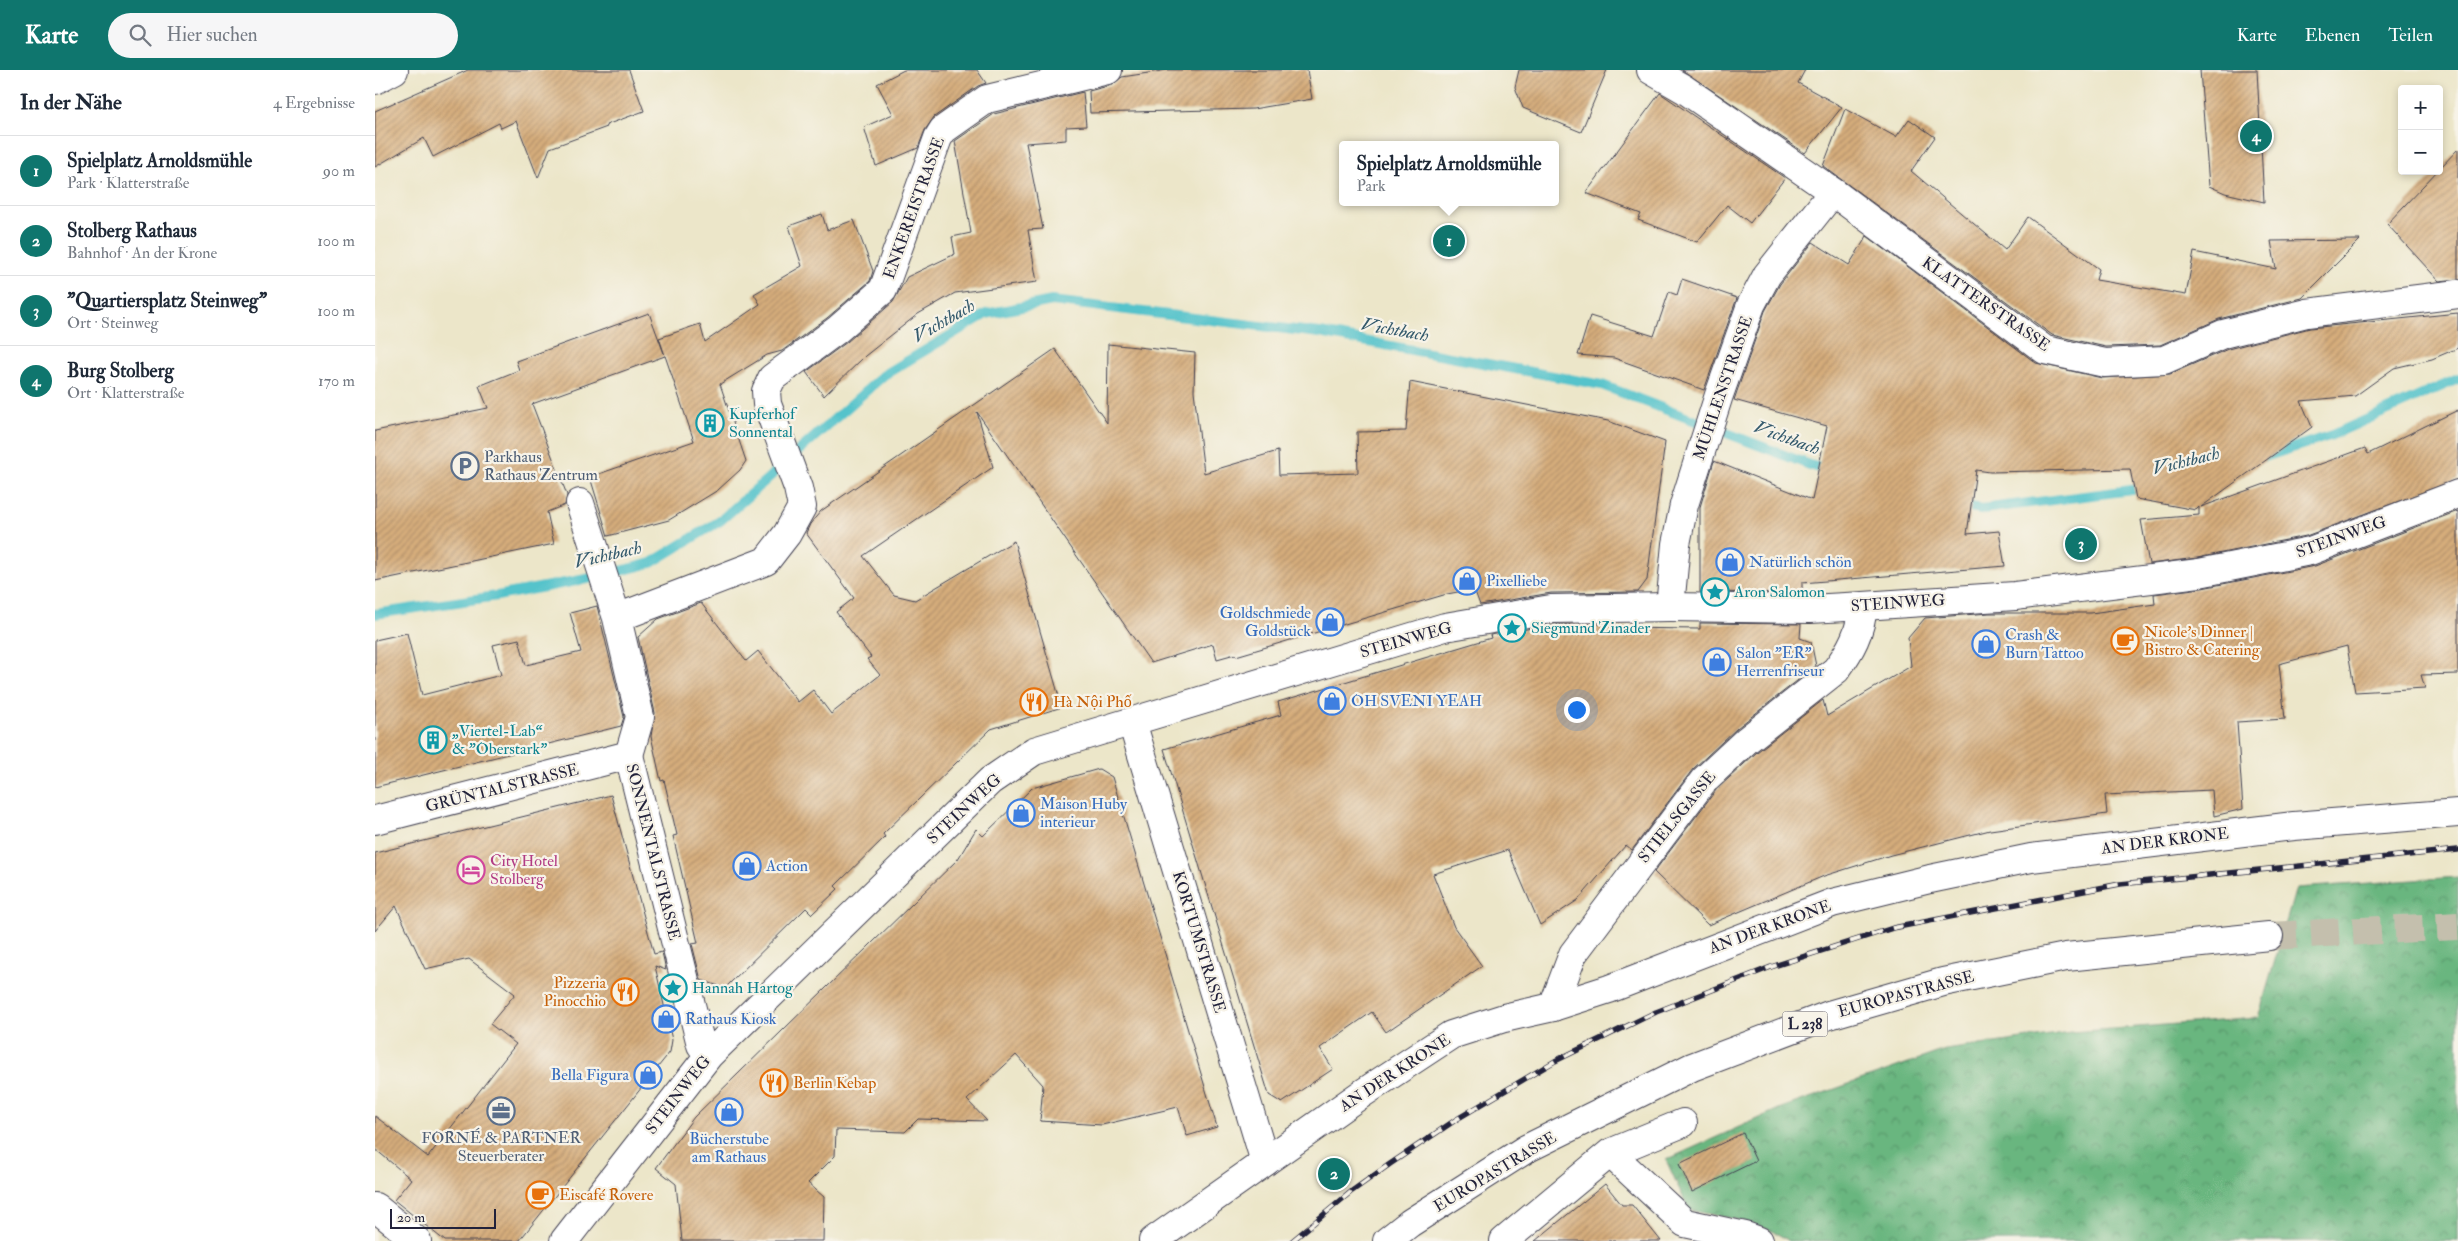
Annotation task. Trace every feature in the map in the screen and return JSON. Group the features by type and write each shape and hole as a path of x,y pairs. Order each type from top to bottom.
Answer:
{"street":[{"path":"375,80 394,70"},
{"name":"ENKEREISTRASSE","path":"614,610 766,561 787,534 802,507 798,488 777,436 767,404 766,391 772,378 837,330 883,290 938,138 943,130 987,99 1108,70"},
{"name":"KLATTERSTRASSE","path":"1651,70 1684,89 1833,192 2045,350 2105,363 2164,360 2223,334 2307,313 2458,294"},
{"name":"MÜHLENSTRASSE","path":"1670,607 1679,524 1699,455 1751,305 1767,275 1833,192"},
{"name":"STEINWEG","path":"564,1241 709,1056 990,781 1034,751 1445,627 1551,609 1670,607 1810,609 2015,596 2087,588 2199,573 2310,551 2458,494"},
{"name":"SONNENTALSTRASSE","path":"580,503 614,610 640,717 629,755 701,1045 709,1056"},
{"name":"STIELSGASSE","path":"1553,1007 1573,954 1704,780 1747,740 1836,670 1846,657 1861,625 1863,606"},
{"name":"KORTUMSTRASSE","path":"1132,722 1265,1162"},
{"name":"GRÜNTALSTRASSE","path":"375,820 629,755"},
{"name":"AN DER KRONE","path":"1153,1241 1451,1035 1504,1018 1553,1007 1609,989 1832,903 1930,879 2031,858 2170,840 2458,812"},
{"name":"EUROPASTRASSE","path":"1387,1241 1410,1223 1526,1149 1692,1067 1829,1014 1943,982 2066,957 2269,936"},
{"path":"1504,1241 1610,1153 1683,1123"},
{"path":"1610,1153 1685,1223 1745,1236 1759,1241"},
{"path":"375,1207 417,1241"}],"green space":[{"path":"2458,877 2458,1241 1789,1241 1754,1224 1689,1210 1666,1160 1781,1108 1945,1050 2071,1032 2258,1018 2296,888"}],"building":[{"path":"468,70 629,70 644,111 550,148 538,178 516,121 501,128 499,123 433,157 424,138 375,167 375,111"},
{"path":"904,70 977,70 986,83 978,86 934,117 925,130 918,148 876,166 864,127 893,114 877,84"},
{"path":"1168,70 1307,70 1312,99 1253,109 1090,113 1089,91 1112,85 1122,77"},
{"path":"1519,70 1607,70 1581,132 1523,108 1515,87"},
{"path":"1682,70 1805,70 1798,83 1842,107 1805,153"},
{"path":"2200,70 2257,70 2264,202 2225,193 2209,186"},
{"path":"1083,92 1086,126 1066,127 1066,140 1026,143 1043,229 1028,230 1037,282 955,293 918,314 865,356 824,396 806,372 847,342 893,302 907,277 955,254 952,237 971,233 955,141 994,114"},
{"path":"1660,93 1785,178 1750,223 1727,205 1697,242 1638,220 1641,214 1586,193"},
{"path":"1845,109 1896,137 1909,119 1935,137 1911,171 2005,250 2028,217 2099,269 2096,280 2186,295 2194,252 2276,269 2271,241 2360,240 2302,298 2219,319 2160,345 2106,347 2052,335 1823,166"},
{"path":"2458,149 2458,279 2439,281 2387,224 2433,175 2443,175 2443,165"},
{"path":"822,214 827,230 854,220 873,271 870,281 827,318 782,351 767,355 720,384 746,461 740,470 718,490 669,520 608,536 590,477 694,441 659,338 700,324 705,342 760,304 754,294 802,266 789,226"},
{"path":"1867,236 2036,363 2102,378 2170,374 2228,349 2310,328 2458,313 2458,348 2432,359 2394,368 2355,396 2301,401 2312,427 2201,507 2365,448 2368,454 2458,410 2458,479 2306,536 2197,558 2149,564 2141,520 2199,515 2199,507 2196,510 2136,499 2130,469 1990,472 1976,470 1967,534 1999,531 2005,566 1802,583 1802,593 1700,592 1700,507 1714,461 1812,500 1827,426 1734,400 1765,311 1780,284 1813,242 1849,265"},
{"path":"1682,279 1737,298 1704,390 1614,358 1578,355 1590,316 1654,336 1669,292 1677,295"},
{"name":"Parkhaus Rathaus Zentrum","path":"649,313 665,356 532,404 567,495 565,505 547,512 554,544 375,581 375,431 488,408 479,386 519,370 516,361"},
{"path":"1108,344 1195,353 1194,391 1204,473 1278,451 1279,475 1358,473 1357,432 1406,431 1410,382 1608,421 1665,442 1647,580 1638,592 1551,593 1480,605 1474,589 1447,594 1236,656 1235,654 1217,659 1213,644 1151,663 977,412 993,467 863,556 894,595 915,600 1014,541 1062,707 991,729 883,834 885,837 835,886 838,889 812,914 806,908 725,988 701,980 692,944 698,943 673,836 677,835 664,780 661,781 651,736 655,713 638,637 658,619 701,603 746,661 758,651 798,702 813,690 831,714 880,675 867,659 871,657 836,612 854,598 806,533 810,524 821,511 1055,349 1107,423"},
{"path":"2458,511 2458,674 2421,675 2425,688 2355,692 2347,646 2279,664 2285,719 2237,722 2243,809 2214,816 2212,790 2105,795 2107,814 1990,830 1891,855 1824,876 1708,925 1654,872 1716,790 1757,752 1823,700 1827,716 1911,666 1908,638 1925,618 1989,613 2091,613 2155,604 2154,594 2202,588 2315,566"},
{"path":"597,606 624,717 621,726 375,787 375,640 407,633 422,695 501,675 493,645 519,639 526,665 581,652 570,613"},
{"path":"1700,623 1801,624 1800,638 1811,642 1816,666 1737,728 1693,769 1632,850 1626,845 1578,900 1540,925 1508,850 1433,874 1454,927 1482,966 1386,1032 1372,1012 1320,1048 1333,1069 1282,1103 1269,1095 1164,749 1281,715 1278,702 1491,638 1490,635 1552,625 1615,624 1612,628 1700,629"},
{"path":"1099,769 1112,777 1217,1127 1187,1136 1178,1107 1102,1125 1040,1121 1043,1085 1016,1055 967,1100 987,1121 918,1119 905,1132 836,1130 835,1156 808,1183 824,1197 823,1241 682,1241 676,1184 656,1168 694,1117 958,859 976,829 983,836 1032,788"},
{"path":"611,795 654,954 662,952 666,970 655,966 672,1040 670,1052 519,1241 445,1241 394,1200 411,1179 375,1149 375,1116 428,1157 516,1044 490,1024 515,994 469,959 425,969 396,906 375,931 375,853"},
{"path":"1743,1133 1756,1161 1692,1192 1679,1164"},
{"path":"1605,1184 1622,1205 1632,1205 1661,1241 1535,1241"}],"waterway":[{"name":"Vichtbach","path":"375,614 497,596 597,577 651,563 720,521 884,375 986,314 1052,301 1320,333 1602,385 1830,471"},
{"name":"Vichtbach","path":"2264,457 2332,435 2458,379"},
{"name":"Vichtbach","path":"1958,505 1982,509 2147,488"}],"tunnel":[{"path":"2269,936 2458,926"}],"railway":[{"path":"1292,1241 1352,1191 1390,1164 1457,1119 1555,1061 1656,1012 1771,967 1893,928 2120,884 2458,850"}],"place":[{"name":"Burg Stolberg","path":"2256,136"},
{"name":"Spielplatz Arnoldsmühle","path":"1449,241"},
{"name":"Kupferhof Sonnental","path":"710,423"},
{"name":"Parkhaus Rathaus Zentrum","path":"465,466"},
{"name":"\"Quartiersplatz Steinweg\"","path":"2081,544"},
{"name":"Natürlich schön","path":"1730,562"},
{"name":"Pixelliebe","path":"1467,581"},
{"name":"Aron Salomon","path":"1715,592"},
{"name":"Goldschmiede Goldstück","path":"1330,622"},
{"name":"Siegmund Zinader","path":"1512,628"},
{"name":"Nicole's Dinner | Bistro & Catering","path":"2125,641"},
{"name":"Crash & Burn Tattoo","path":"1986,644"},
{"name":"Salon \"ER\" Herrenfriseur","path":"1717,662"},
{"name":"OH SVENI YEAH","path":"1332,701"},
{"name":"Hà Nội Phố","path":"1034,702"},
{"name":"„Viertel-Lab“ & \"Oberstark\"","path":"433,740"},
{"name":"Maison Huby interieur","path":"1021,813"},
{"name":"Action","path":"747,866"},
{"name":"City Hotel Stolberg","path":"471,870"},
{"name":"Hannah Hartog","path":"673,988"},
{"name":"Pizzeria Pinocchio","path":"625,992"},
{"name":"Rathaus Kiosk","path":"666,1019"},
{"name":"Bella Figura","path":"648,1075"},
{"name":"Berlin Kebap","path":"774,1083"},
{"name":"FORNÉ & PARTNER Steuerberater","path":"501,1111"},
{"name":"Bücherstube am Rathaus","path":"729,1112"},
{"name":"Stolberg Rathaus","path":"1334,1174"},
{"name":"Eiscafé Rovere","path":"540,1195"}]}
